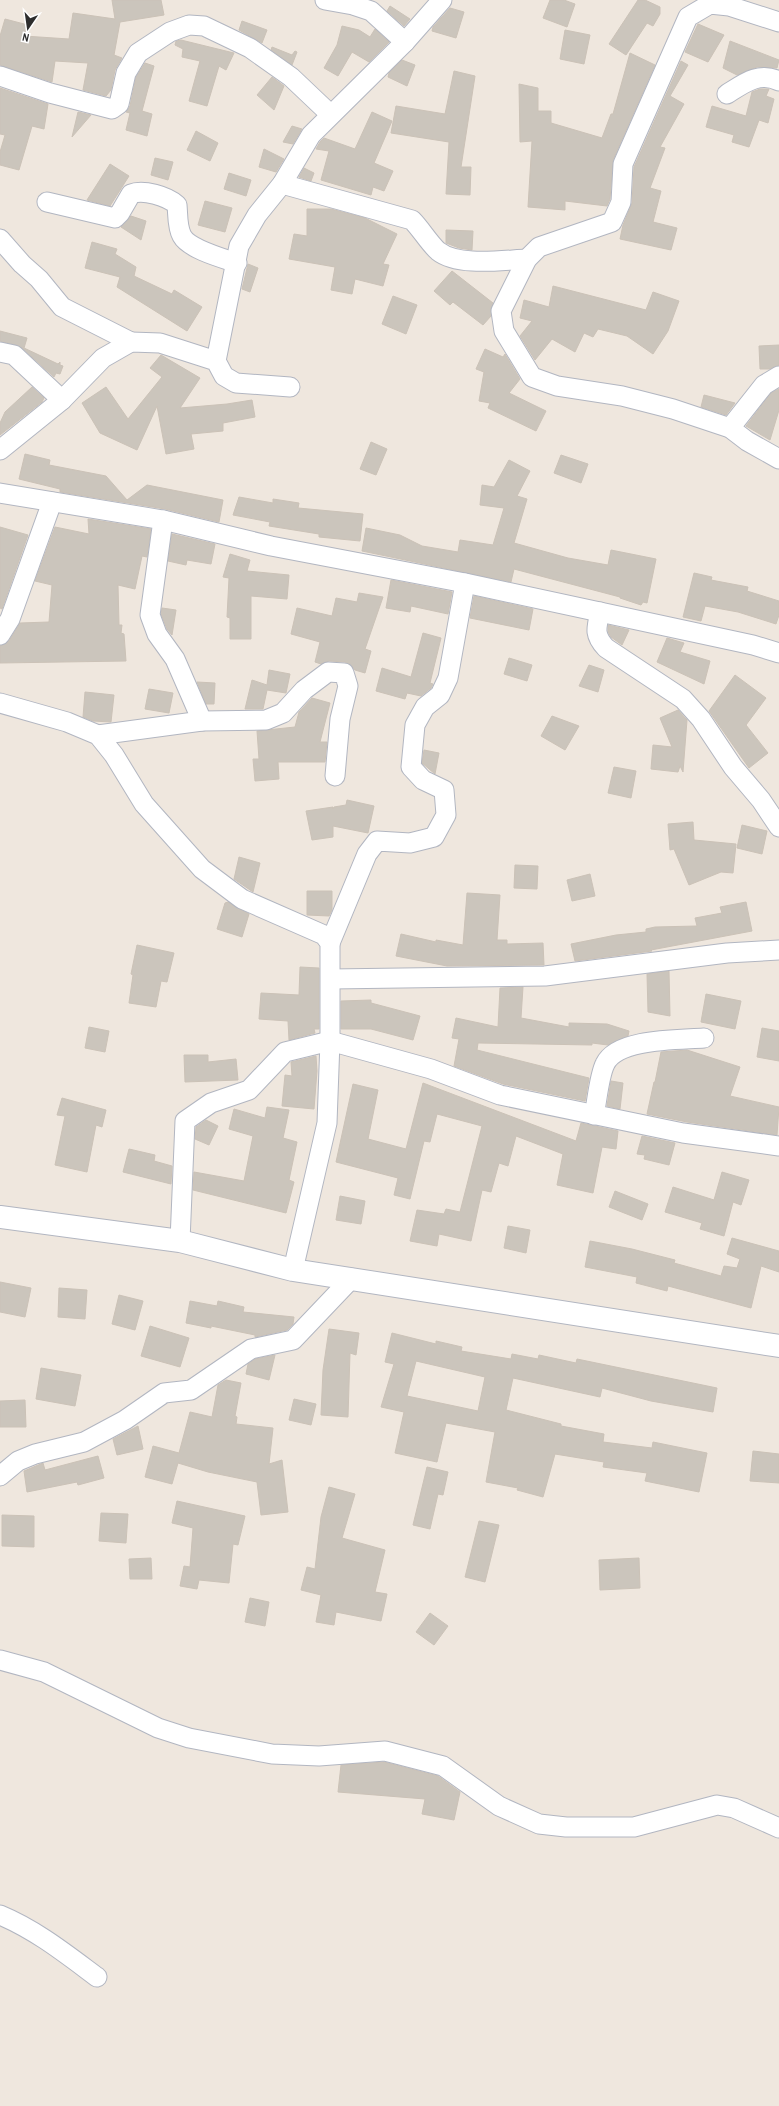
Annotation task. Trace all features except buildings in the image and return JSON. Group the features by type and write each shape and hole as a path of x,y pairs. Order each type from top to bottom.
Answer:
{"street":[{"path":"325,0 353,5 371,11 405,42"},
{"path":"290,387 236,382 224,376 216,361 237,263 239,246 257,215 282,184 311,135 330,114 405,42 442,0"},
{"path":"779,22 730,3 710,4 688,16 623,164 622,202 612,222 539,248 527,259 501,311 504,331 532,377 558,386 622,396 658,405 730,428 747,441 779,459"},
{"path":"0,76 50,94 112,109 119,104 126,73 138,53 170,32 189,24 204,26 250,48 291,77 330,114"},
{"path":"727,94 752,78 774,79 779,81"},
{"path":"282,184 412,220 438,251 462,261 527,259"},
{"path":"47,202 115,218 120,213 130,194 136,192 170,199 177,205 178,223 182,236 194,246 237,263"},
{"path":"0,239 62,307 131,342 160,342 216,361"},
{"path":"0,450 62,400 103,358 131,342"},
{"path":"0,352 14,355 62,400"},
{"path":"730,428 764,385 779,376"},
{"path":"0,493 163,520 265,545 465,583 779,653"},
{"path":"0,635 10,619 52,502"},
{"path":"163,520 150,615 157,634 175,659 202,721"},
{"path":"293,1270 327,1123 330,1041 330,943 367,854 377,840 410,843 434,837 446,815 444,790 423,780 411,767 415,725 425,707 440,694 448,678 465,583"},
{"path":"600,612 596,628 598,639 606,648 683,699 701,719 733,767 761,800 779,827"},
{"path":"98,735 202,721 266,720 283,713 304,690 328,672 344,673 348,686 340,719 335,776"},
{"path":"0,703 67,722 98,735 114,755 144,804 202,869 242,899 324,935 330,943"},
{"path":"331,978 545,976 727,953 779,950"},
{"path":"594,1115 605,1064 615,1052 631,1045 704,1038"},
{"path":"180,1242 185,1121 211,1103 249,1090 284,1052 330,1041 431,1069 500,1094 683,1133 779,1146"},
{"path":"0,1217 180,1242 293,1270 352,1278 779,1346"},
{"path":"0,1476 18,1461 35,1454 84,1442 125,1420 164,1393 191,1390 251,1349 293,1340 352,1278"},
{"path":"0,1660 44,1672 158,1728 188,1738 272,1754 319,1756 385,1751 443,1766 499,1806 539,1824 566,1828 634,1827 717,1805 734,1808 779,1828"},
{"path":"0,1915 18,1923 50,1943 97,1977"}]}
